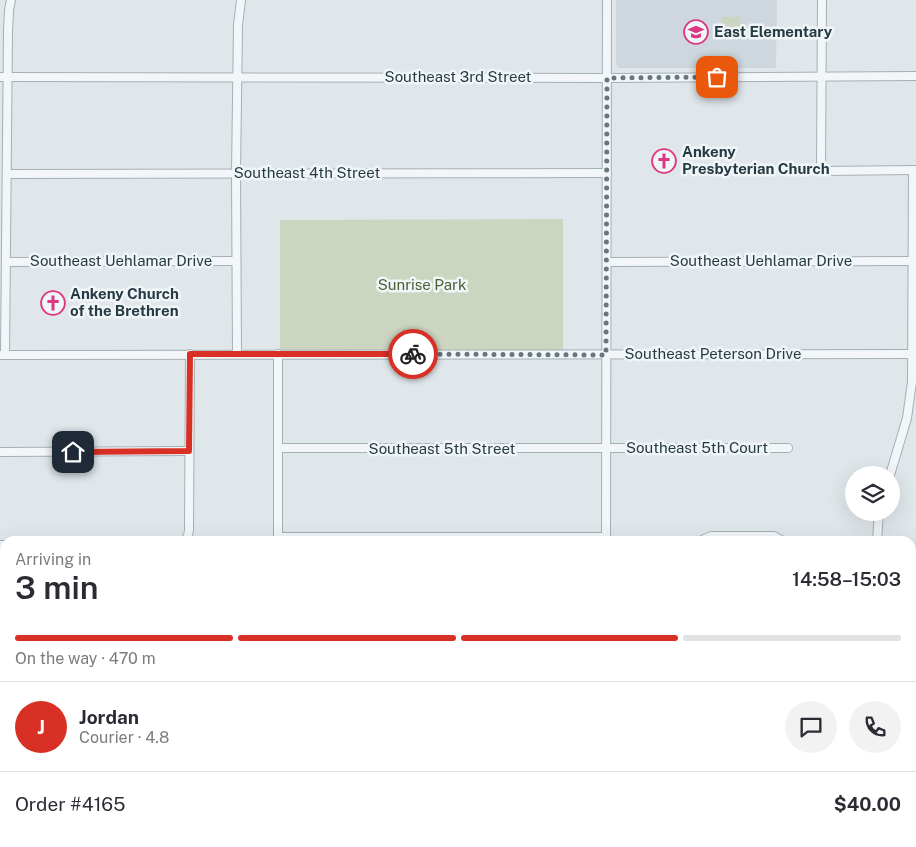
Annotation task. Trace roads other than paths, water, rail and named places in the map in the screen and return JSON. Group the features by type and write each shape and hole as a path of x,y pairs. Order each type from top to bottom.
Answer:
{"street":[{"path":"2,355 7,174 4,77 11,0"},
{"path":"236,354 238,25 241,0"},
{"path":"606,536 607,0"},
{"path":"822,0 821,171 915,170 914,354 907,418 893,466"},
{"name":"Southeast 3rd Street","path":"4,77 607,78 916,76"},
{"name":"Southeast 4th Street","path":"7,174 607,173"},
{"name":"Southeast Uehlamar Drive","path":"6,262 236,261"},
{"name":"Southeast Uehlamar Drive","path":"607,262 914,261"},
{"path":"188,536 190,354"},
{"path":"278,354 278,536"},
{"name":"Southeast Peterson Drive","path":"2,355 914,354"},
{"name":"Southeast 5th Street","path":"278,448 606,448"},
{"name":"Southeast 5th Court","path":"606,448 788,448"},
{"path":"0,452 189,451"},
{"path":"877,536 879,521"},
{"path":"711,536 774,536"}],"place":[{"name":"East Elementary","path":"696,32"},
{"name":"Ankeny Presbyterian Church","path":"664,161"},
{"name":"Ankeny Church of the Brethren","path":"53,303"}],"park label":[{"name":"Sunrise Park","path":"422,285"}]}
